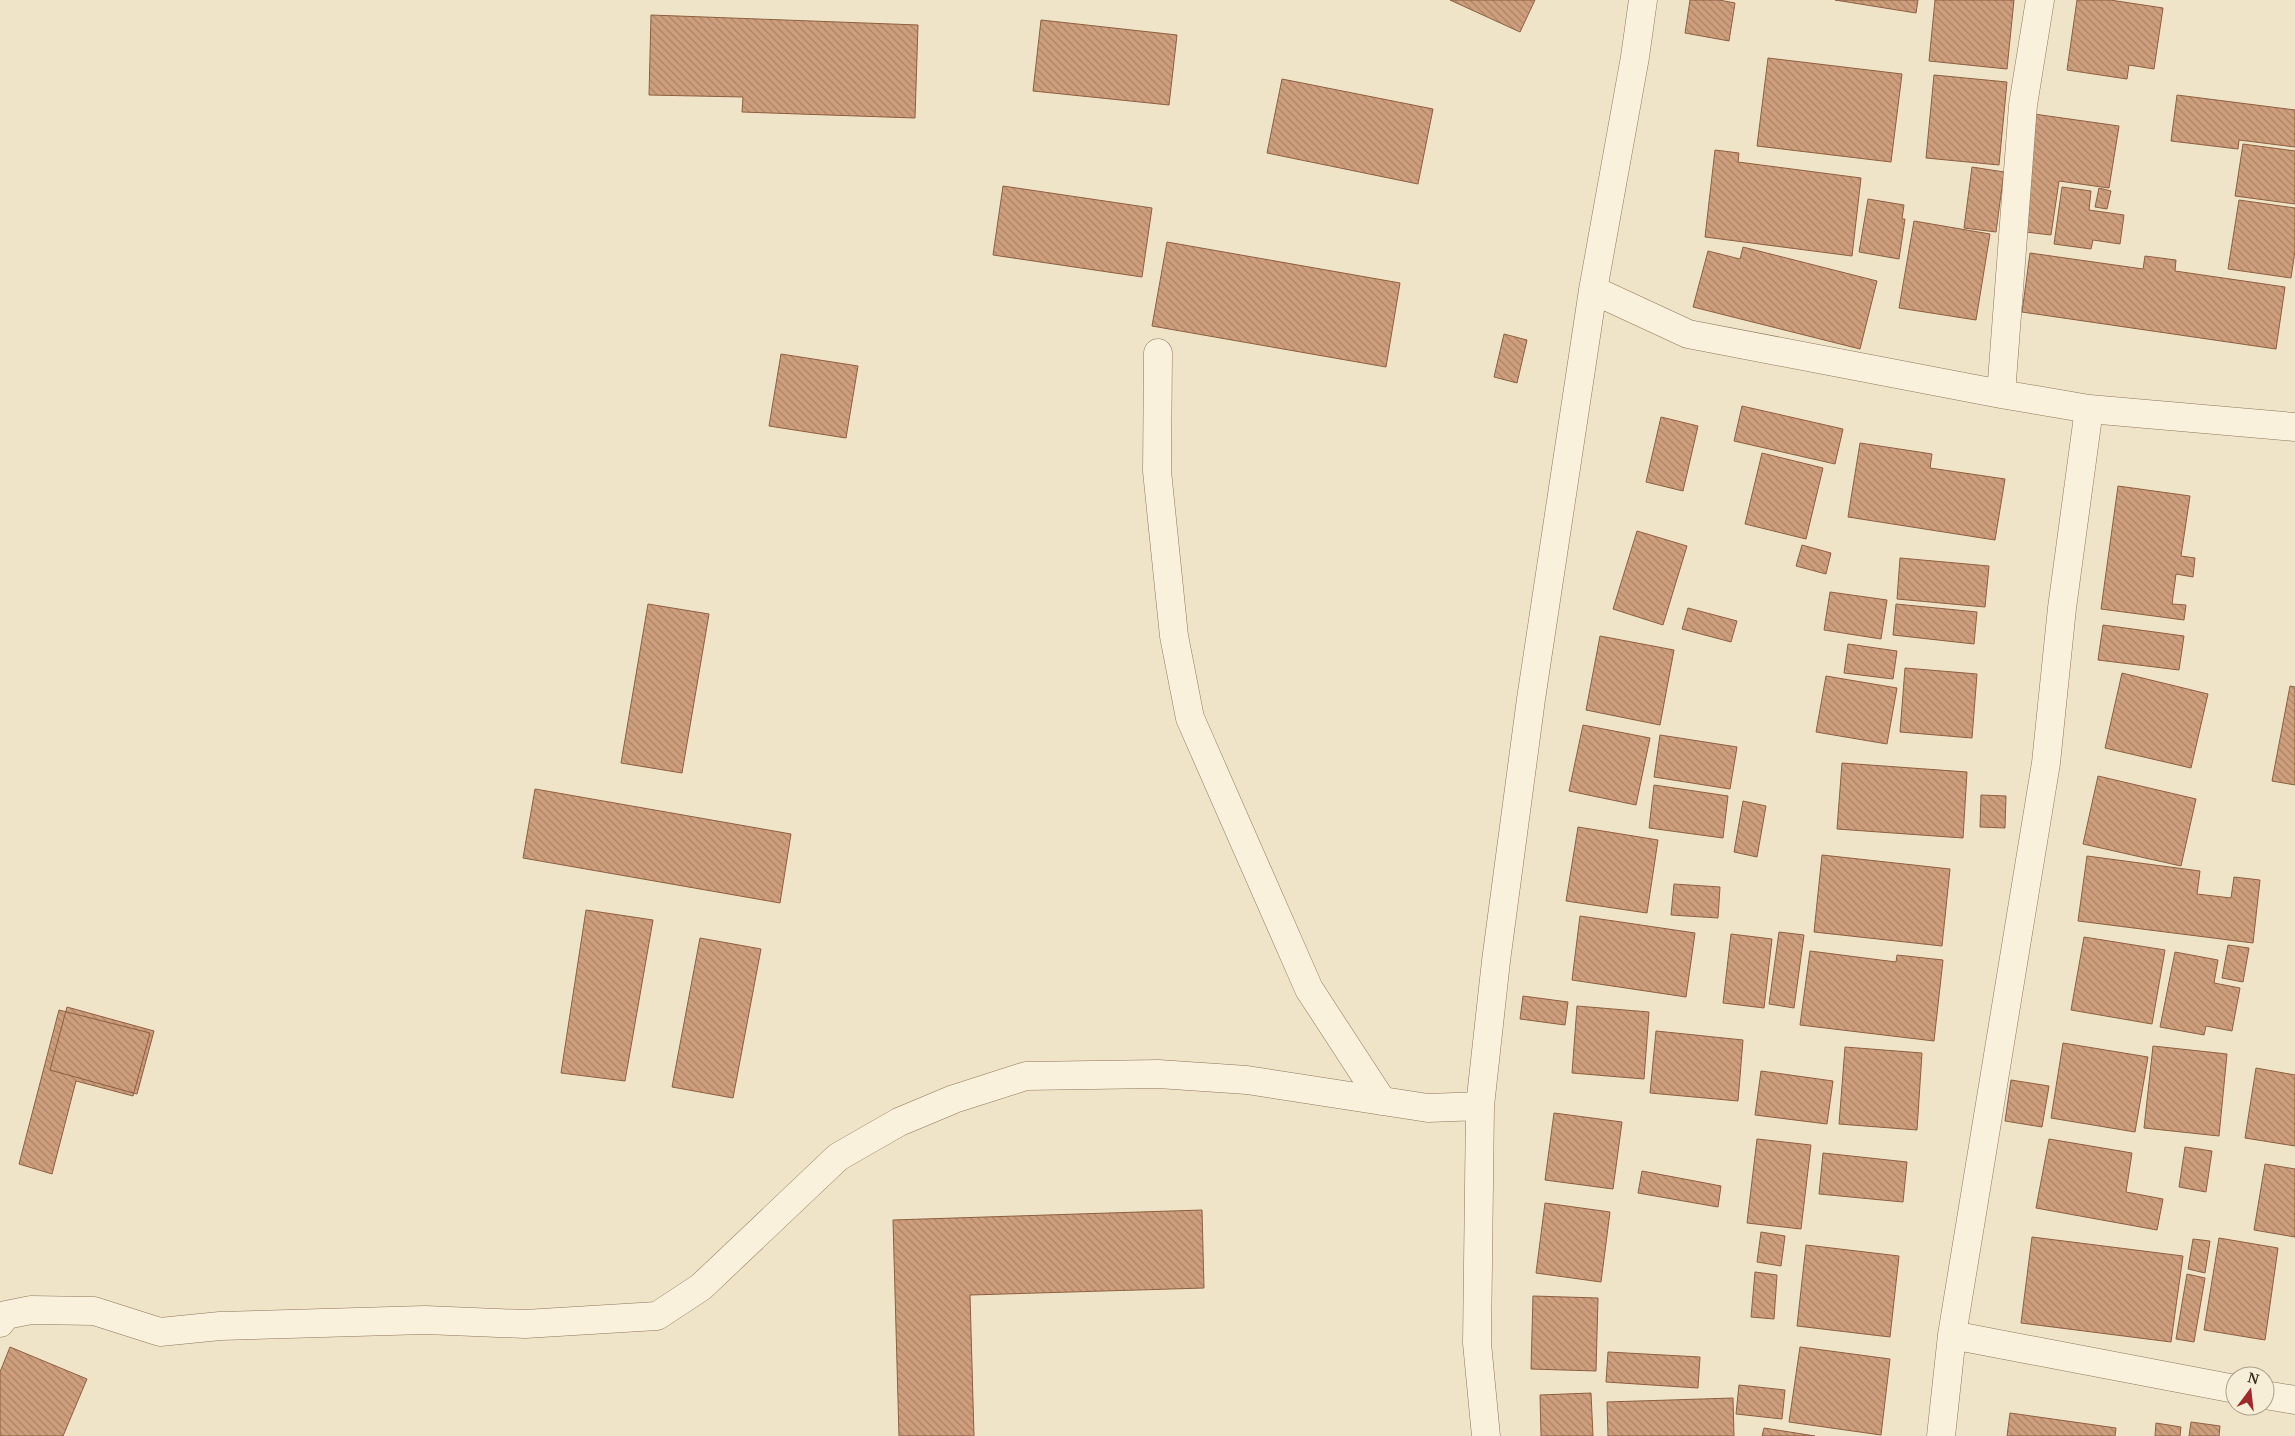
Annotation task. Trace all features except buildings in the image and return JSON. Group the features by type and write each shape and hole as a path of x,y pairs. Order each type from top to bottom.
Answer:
{"street":[{"path":"1486,1436 1477,1343 1480,1106 1496,961 1530,699 1593,290 1635,57 1643,0"},
{"path":"2001,394 2023,105 2040,0"},
{"path":"1593,290 1688,334 2001,394 2090,409 2295,427"},
{"path":"1158,353 1157,471 1174,636 1190,718 1309,989 1382,1101"},
{"path":"1941,1436 1952,1335 2046,763 2062,608 2090,409"},
{"path":"0,1323 6,1315 31,1310 94,1311 160,1332 220,1326 425,1320 525,1324 657,1316 701,1287 838,1157 893,1125 954,1099 1026,1076 1158,1074 1247,1080 1428,1108 1480,1106"},
{"path":"1952,1335 2225,1387"},
{"path":"2275,1396 2295,1400"}]}
